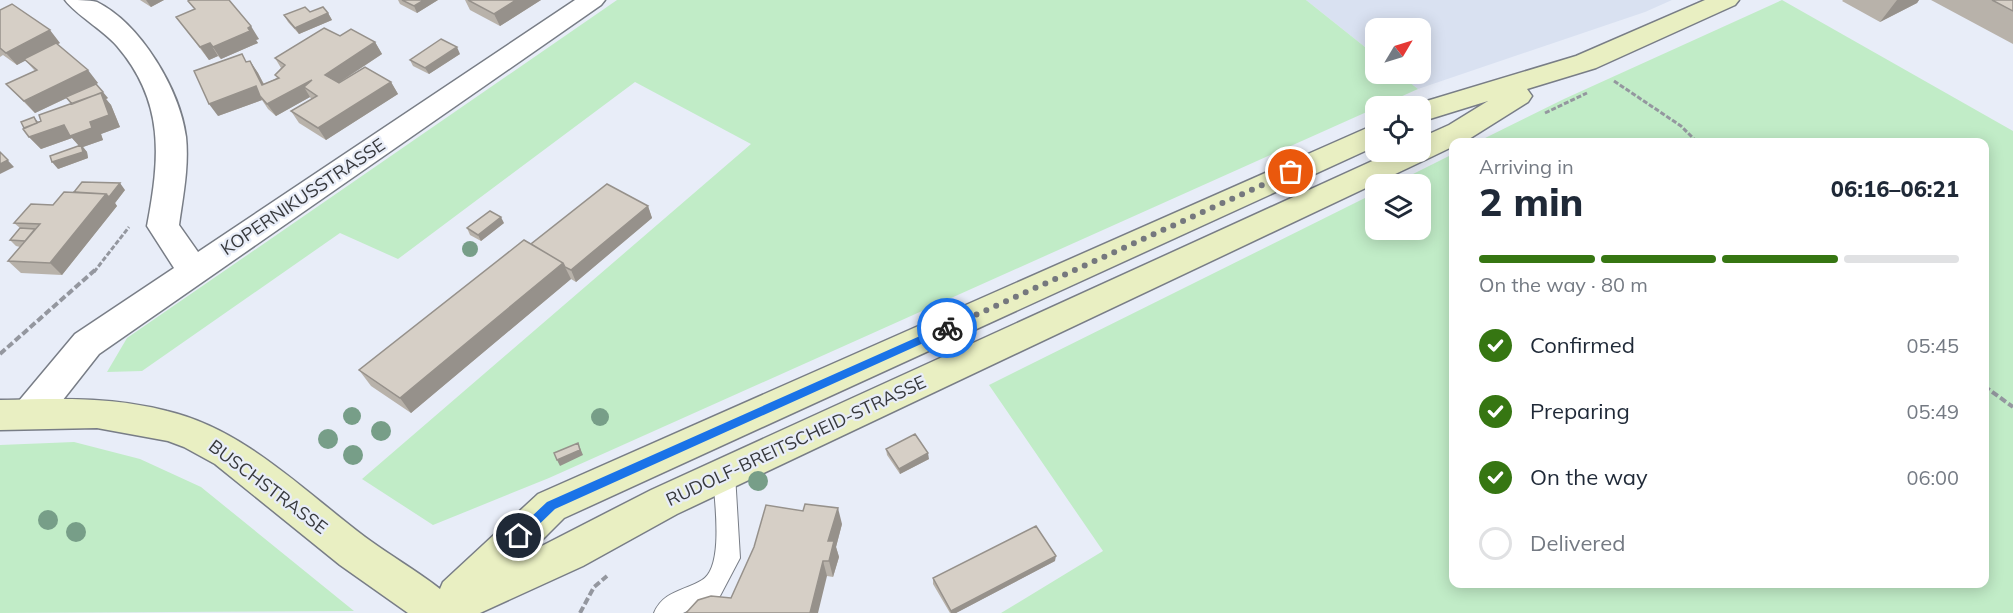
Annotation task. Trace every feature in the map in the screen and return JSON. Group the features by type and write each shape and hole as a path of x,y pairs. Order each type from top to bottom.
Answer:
{"street":[{"path":"78,0 120,30 157,89 171,137 171,176 163,226 193,271"},
{"name":"KOPERNIKUSSTRASSE","path":"15,414 87,345 592,0"},
{"name":"RUDOLF-BREITSCHEID-STRASSE","path":"1431,110 1586,62 1726,0"},
{"name":"RUDOLF-BREITSCHEID-STRASSE","path":"1431,145 1459,132 1552,74"},
{"path":"438,613 551,506 1365,139"},
{"name":"RUDOLF-BREITSCHEID-STRASSE","path":"438,613 569,553 664,502 1395,162"},
{"name":"BUSCHSTRASSE","path":"15,414 97,413 168,426 197,436 228,453 354,552 396,579 438,613"}],"lane":[{"path":"666,613 672,606 690,596 712,588 728,558 724,474"}],"path":[{"path":"1586,62 1681,126 1693,138"},
{"path":"0,354 93,273 132,222"},
{"path":"1989,390 2013,407"}],"shaded area":[{"path":"1306,0 1672,0 1645,12 1418,89 1412,84 1431,84 1431,18 1365,18 1365,47"}],"green space":[{"path":"617,0 1306,0 1365,47 1365,84 1412,84 1418,89 1402,96 1365,96 1365,113 549,478 433,525 362,479 751,144 635,82 398,259 340,233 142,371 107,372 127,338"},
{"path":"1782,0 2013,131 2013,613 1001,613 1103,551 989,385 1365,198 1365,240 1431,240 1431,174 1413,174 1449,156 1449,588 1989,588 1989,138 1485,138 1564,99"},
{"path":"74,442 140,459 201,487 354,611 0,613 0,445"}],"building":[{"path":"229,0 251,26 248,28 250,31 213,47 210,43 200,47 176,17 195,9 188,1"},
{"path":"402,0 424,0 414,6"},
{"path":"468,0 516,0 494,14"},
{"path":"1992,0 2013,0 2013,11"},
{"path":"12,4 50,30 6,53 0,48 0,10"},
{"path":"305,7 310,12 323,7 328,13 295,28 284,15"},
{"path":"324,28 340,36 351,29 375,42 325,75 339,83 365,67 391,82 318,128 291,111 317,96 304,87 312,80 267,104 260,96 256,86 209,104 194,71 242,54 246,62 250,61 262,85 279,78 275,75 285,65 275,58"},
{"path":"441,39 457,47 425,68 410,60"},
{"path":"56,43 88,70 24,101 6,84 37,70 24,59"},
{"path":"96,84 103,92 72,104 66,97"},
{"path":"101,93 109,115 90,122 92,128 70,136 64,125 29,137 23,129 41,121 39,115"},
{"path":"34,117 37,123 24,128 21,122"},
{"path":"81,145 83,152 52,162 50,156"},
{"path":"0,152 8,160 0,164"},
{"path":"82,182 120,183 109,197 106,194 74,192"},
{"path":"607,184 648,206 571,270 531,244"},
{"path":"64,192 106,194 50,263 8,261 40,224 14,223 31,204 53,205"},
{"path":"490,211 501,217 478,235 467,228"},
{"path":"20,228 35,229 25,241 10,240"},
{"path":"524,240 563,263 400,398 359,370"},
{"path":"915,434 928,453 899,469 886,449"},
{"path":"578,443 580,450 557,460 554,453"},
{"path":"805,504 838,508 828,541 834,541 829,561 823,561 810,613 686,613 698,600 711,596 731,598 754,547 766,505 803,511"},
{"path":"1036,526 1056,556 951,611 933,578"}],"way so far":[{"path":"947,328 1291,172"}],"route":[{"path":"519,536 551,506 646,461 947,328"}]}
